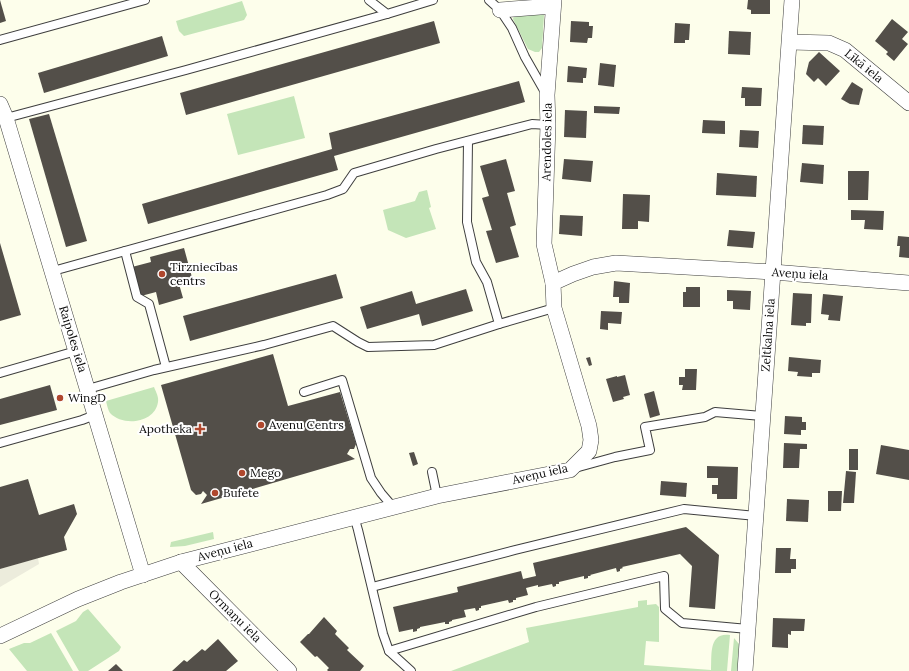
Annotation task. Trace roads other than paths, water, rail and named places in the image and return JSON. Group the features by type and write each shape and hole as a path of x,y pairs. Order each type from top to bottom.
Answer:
{"street":[{"name":"Zeltkalna iela","path":"745,671 792,0"},
{"path":"500,10 553,3"},
{"name":"Arendoles iela","path":"553,3 547,95 548,126 544,244 554,283"},
{"name":"Līkā iela","path":"790,42 829,43 845,50 909,103"},
{"name":"Raipoles iela","path":"0,104 6,118 53,271 143,575"},
{"name":"Aveņu iela","path":"0,636 78,599 182,562 354,516 438,496 570,470 589,451 591,440 589,426 554,308 554,283 593,266 616,264 773,272 909,282"},
{"name":"Ormaņu iela","path":"182,562 289,671"}],"lane":[{"path":"0,40 145,0"},
{"path":"369,0 386,14"},
{"path":"6,118 186,70 433,0"},
{"path":"489,0 500,10 512,28 525,57 547,95"},
{"path":"53,271 327,195 343,189 354,173 532,124 548,126"},
{"path":"468,141 467,222 476,262 487,282 499,324"},
{"path":"125,251 137,297 149,304 166,367"},
{"path":"88,389 166,367 333,326 368,347 434,346 499,324 554,308"},
{"path":"0,373 76,351"},
{"path":"304,392 342,380 370,478 393,507"},
{"path":"570,470 615,457 650,450 645,427 705,417 715,412 762,416"},
{"path":"0,443 95,415"},
{"path":"432,472 438,496"},
{"path":"372,587 515,550 684,509 756,516"},
{"path":"354,516 383,634 389,651 411,671"},
{"path":"389,651 536,606 664,576 666,609 682,623 748,629"}],"place":[{"name":"Tirzniecības centrs","path":"162,274"},
{"name":"WingD","path":"60,398"},
{"name":"Avenu Centrs","path":"261,425"},
{"name":"Apotheka","path":"200,429"},
{"name":"Mego","path":"242,473"},
{"name":"Bufete","path":"215,493"}]}
